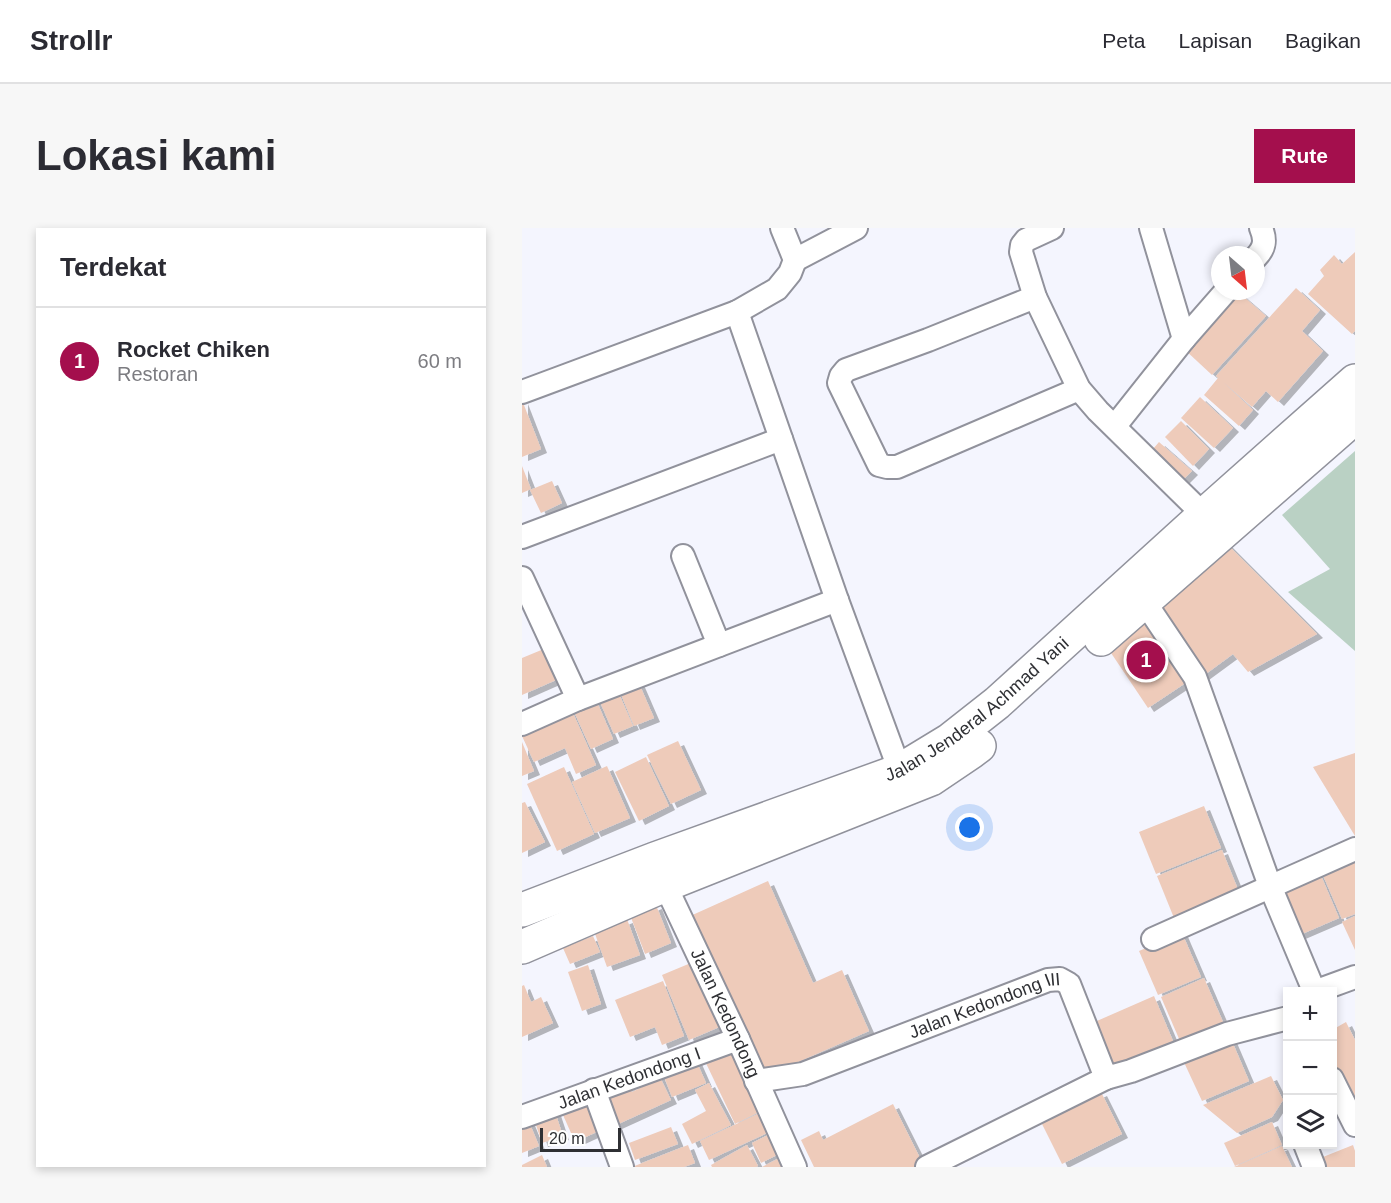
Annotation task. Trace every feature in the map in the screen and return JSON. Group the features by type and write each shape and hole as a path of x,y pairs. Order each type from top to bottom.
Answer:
{"main road":[{"name":"Jalan Jenderal Achmad Yani","path":"522,910 660,872 903,780 931,779 971,752 1144,601 1211,525 1355,381"},
{"name":"Jalan Jenderal Achmad Yani","path":"903,780 1211,525 1355,417"},
{"name":"Jalan Jenderal Achmad Yani","path":"522,947 660,872"}],"street":[{"path":"782,228 795,260"},
{"path":"522,392 737,312 777,289 790,273 795,260 856,228"},
{"path":"1052,228 1026,240 1021,252 1035,297 1079,389 1211,525"},
{"path":"1151,228 1184,339"},
{"path":"1261,228 1265,241 1264,246"},
{"path":"1035,297 846,370 839,383 879,465 887,467 897,467 1079,389"},
{"path":"1115,426 1218,300"},
{"path":"737,312 837,600 903,780"},
{"path":"522,537 781,439"},
{"path":"683,556 719,645"},
{"path":"522,578 578,699"},
{"path":"522,724 578,699 837,600"},
{"path":"1144,601 1195,677 1270,886 1312,987"},
{"path":"1153,939 1355,849"},
{"name":"Jalan Kedondong","path":"660,872 795,1167"},
{"path":"1327,987 1355,977"},
{"name":"Jalan Kedondong III","path":"756,1081 803,1074 1048,980 1060,979 1070,984 1106,1078"},
{"path":"927,1167 1106,1078 1131,1071 1227,1034 1283,1019"},
{"name":"Jalan Kedondong I","path":"522,1117 738,1039"},
{"path":"1337,1088 1355,1125"},
{"path":"594,1090 622,1167"},
{"path":"1307,1149 1314,1167"}],"green space":[{"path":"1355,451 1355,651 1288,592 1330,569 1282,515"}],"building":[{"path":"1355,252 1355,331 1352,334 1308,294 1324,276 1320,270 1334,255 1342,264"},
{"path":"1296,288 1320,310 1302,331 1323,351 1278,402 1266,391 1252,407 1223,382 1253,410 1239,426 1204,395 1218,378 1216,376"},
{"path":"1229,300 1247,300 1266,316 1212,375 1184,349"},
{"path":"1200,397 1233,428 1214,448 1181,418"},
{"path":"522,400 541,449 522,457"},
{"path":"1181,421 1209,449 1193,466 1165,437"},
{"path":"1159,442 1192,471 1179,484 1147,456"},
{"path":"522,466 531,489 522,493"},
{"path":"552,481 562,503 541,513 530,490"},
{"path":"1225,542 1317,634 1248,672 1233,654 1203,676 1150,604"},
{"path":"1145,613 1190,680 1148,708 1103,641"},
{"path":"551,646 565,676 522,695 522,658"},
{"path":"637,679 654,718 634,726 618,687"},
{"path":"616,687 633,726 614,734 597,695"},
{"path":"594,695 613,739 591,749 571,705"},
{"path":"569,704 596,765 576,774 565,748 534,762 522,736 522,725"},
{"path":"678,741 701,790 671,804 647,755"},
{"path":"522,742 534,771 522,776"},
{"path":"1355,753 1355,836 1313,767"},
{"path":"646,757 669,806 639,821 615,772"},
{"path":"607,766 630,818 595,833 572,782"},
{"path":"564,767 594,834 557,851 527,784"},
{"path":"525,802 545,842 522,853 522,803"},
{"path":"1204,806 1221,848 1156,874 1139,832"},
{"path":"1222,850 1239,892 1174,918 1157,876"},
{"path":"1355,858 1355,914 1342,919 1322,873"},
{"path":"1319,871 1339,918 1295,937 1274,891"},
{"path":"768,881 813,983 842,970 869,1031 759,1079 688,917"},
{"path":"656,905 671,943 645,954 630,915"},
{"path":"1355,916 1355,950 1342,922"},
{"path":"627,919 640,955 607,967 594,931"},
{"path":"1182,933 1201,977 1158,995 1139,951"},
{"path":"593,936 600,952 570,964 563,948"},
{"path":"698,960 724,1025 689,1040 662,975"},
{"path":"588,965 601,1004 582,1011 568,972"},
{"path":"1204,978 1223,1022 1180,1041 1161,997"},
{"path":"663,981 684,1036 662,1045 655,1027 630,1037 615,1000"},
{"path":"524,985 531,1002 541,997 553,1023 522,1037 522,986"},
{"path":"1154,996 1173,1041 1109,1068 1090,1024"},
{"path":"1346,1022 1355,1040 1355,1109 1337,1077 1337,1027"},
{"path":"1231,1039 1249,1081 1202,1101 1182,1058"},
{"path":"736,1044 767,1108 735,1124 704,1059"},
{"path":"694,1056 706,1083 672,1097 661,1069"},
{"path":"656,1069 671,1100 616,1125 604,1098 629,1086 632,1092 644,1086 640,1076"},
{"path":"1271,1076 1283,1100 1272,1117 1237,1133 1203,1105"},
{"path":"709,1083 731,1125 692,1144 682,1124 706,1111 695,1090"},
{"path":"1101,1092 1122,1134 1062,1164 1041,1122"},
{"path":"591,1102 603,1129 575,1142 563,1115"},
{"path":"893,1104 923,1164 917,1167 814,1167 801,1140 819,1131 823,1140"},
{"path":"554,1109 563,1136 542,1143 533,1116"},
{"path":"766,1110 772,1121 763,1125 767,1133 709,1160 700,1141"},
{"path":"527,1117 539,1146 522,1153 522,1119"},
{"path":"1272,1122 1282,1145 1235,1166 1224,1143"},
{"path":"671,1127 678,1144 635,1160 629,1143"},
{"path":"770,1134 779,1154 761,1163 752,1143"},
{"path":"688,1145 695,1163 684,1167 632,1167"},
{"path":"747,1145 758,1166 712,1167 711,1165"},
{"path":"1353,1145 1355,1167 1321,1167 1318,1159"},
{"path":"1282,1146 1292,1167 1234,1167"},
{"path":"542,1155 547,1167 522,1167 522,1165"},
{"path":"785,1155 791,1167 762,1167"}],"place":[{"name":"Rocket Chiken","path":"1146,660"}]}
